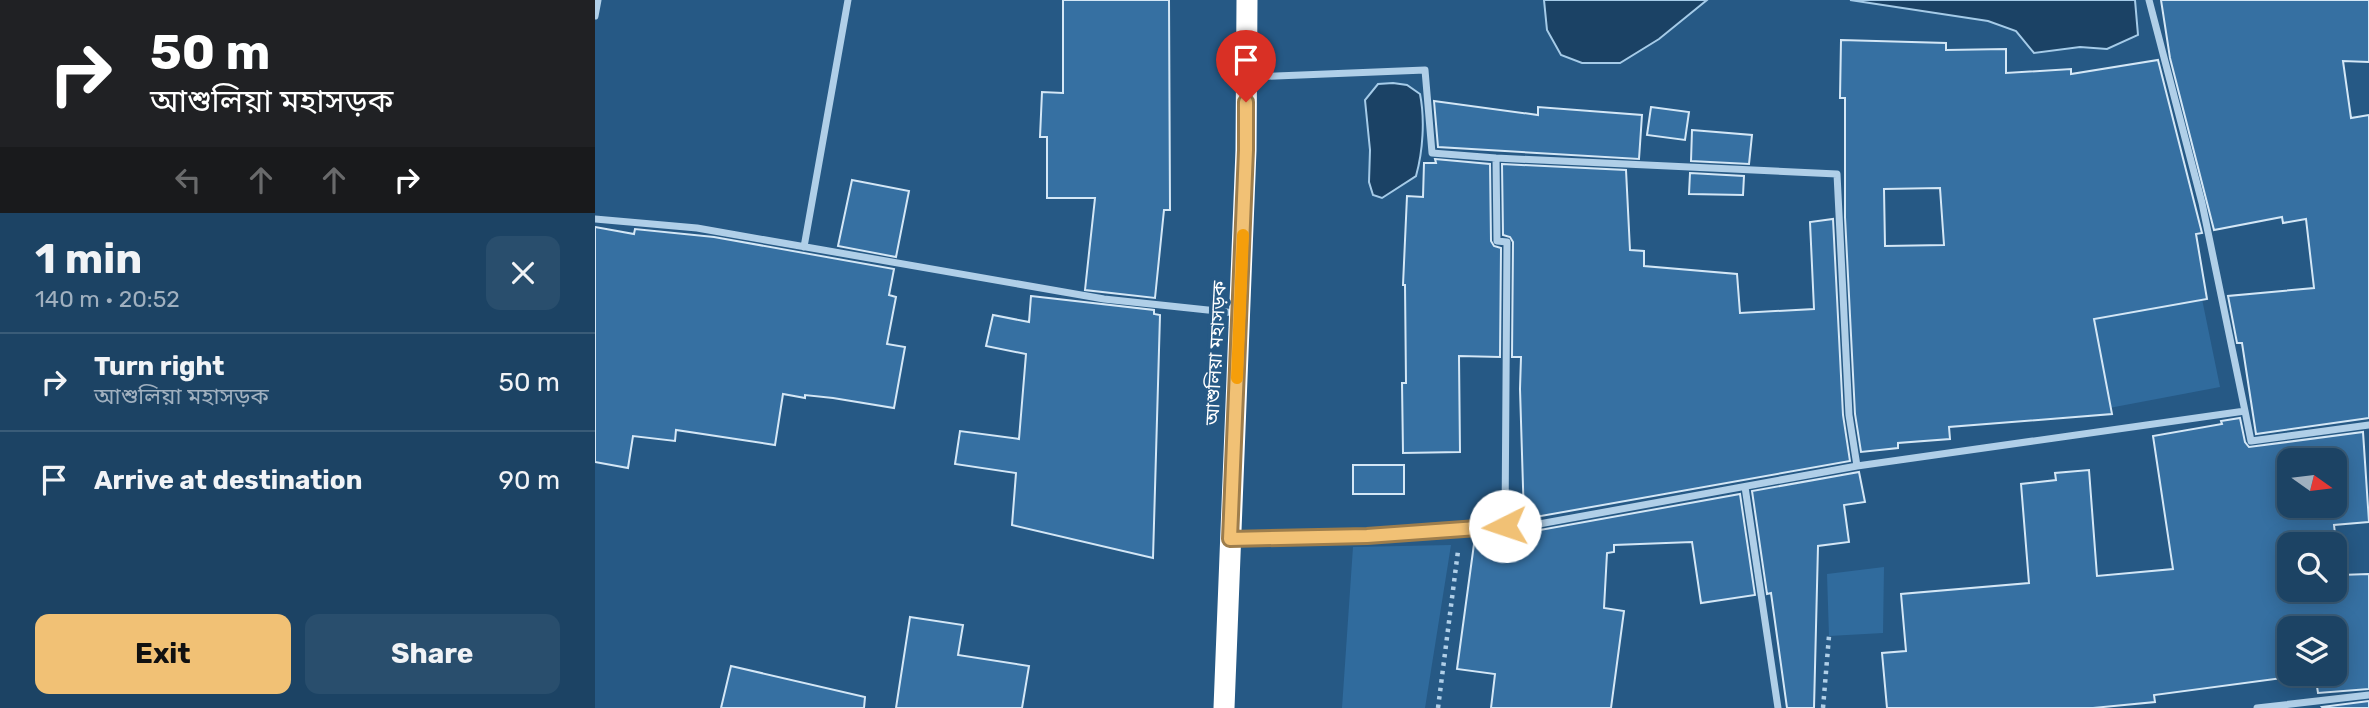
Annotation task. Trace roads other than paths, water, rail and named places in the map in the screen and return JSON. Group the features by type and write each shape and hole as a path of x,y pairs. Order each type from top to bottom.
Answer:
{"highway":[{"name":"আশুলিয়া মহাসড়ক","path":"1224,708 1246,150 1247,0"}],"street":[{"path":"595,16 598,0"},
{"path":"804,247 848,0"},
{"path":"2149,0 2202,203 2251,441 2369,425"},
{"path":"1247,77 1425,70 1432,153 1837,174 1849,415 1857,466"},
{"path":"1496,158 1497,241 1507,242 1505,526"},
{"path":"595,219 697,228 1104,299 1240,313"},
{"path":"1230,539 1367,536 1539,524 1857,466 2245,411"},
{"path":"1745,487 1778,708"},
{"path":"2257,708 2369,695"}]}
